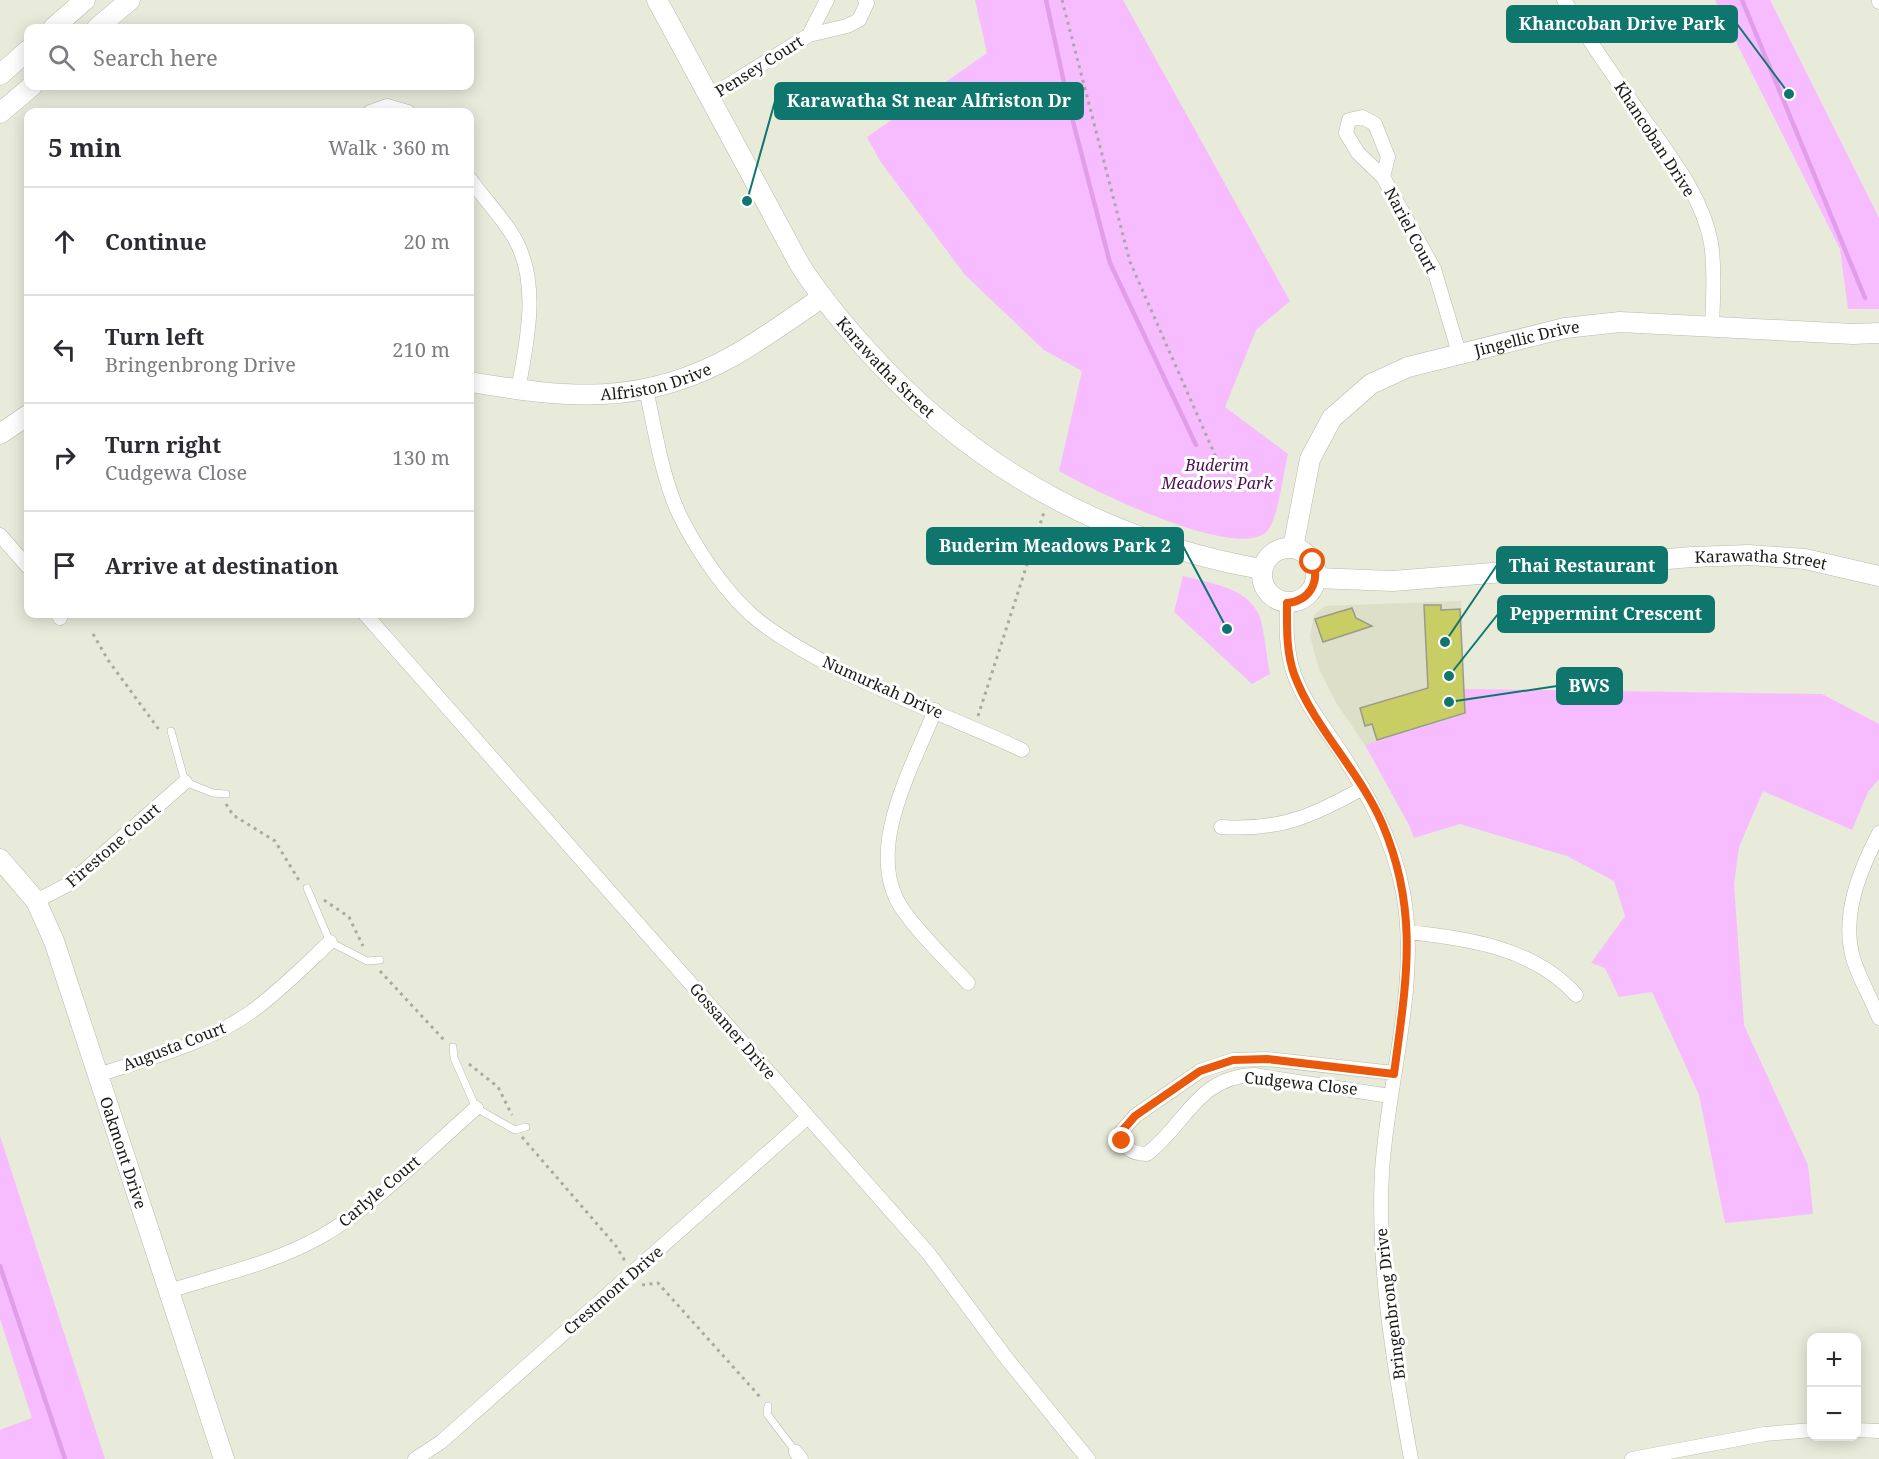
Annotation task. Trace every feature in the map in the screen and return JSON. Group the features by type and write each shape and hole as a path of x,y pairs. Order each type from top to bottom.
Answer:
{"street":[{"path":"58,24 85,0"},
{"path":"102,24 130,0"},
{"name":"Karawatha Street","path":"657,0 800,265 821,298 893,379 950,432 1019,479 1081,514 1150,542 1213,561 1262,569"},
{"name":"Pensey Court","path":"809,34 827,0"},
{"name":"Pensey Court","path":"710,97 809,34 847,26 859,20 867,3 864,0"},
{"name":"Khancoban Drive","path":"1564,0 1582,31 1681,173 1701,210 1710,241 1714,271 1712,326"},
{"path":"0,75 24,54"},
{"path":"0,113 27,90"},
{"name":"Nariel Court","path":"1383,177 1434,269 1458,353"},
{"path":"474,184 515,239 527,273 530,315 518,390"},
{"name":"Alfriston Drive","path":"474,383 518,390 586,396 646,389 679,380 733,356 821,298"},
{"name":"Jingellic Drive","path":"1293,548 1310,459 1332,418 1371,384 1408,367 1565,327 1620,322 1853,334 1879,333"},
{"name":"Numurkah Drive","path":"646,389 661,458 680,515 715,575 759,621 832,667 935,710 1022,750"},
{"path":"0,434 24,418"},
{"path":"0,535 24,562"},
{"path":"1293,548 1308,555 1313,562 1316,578 1314,586 1303,599 1287,603 1269,595 1261,579 1262,569 1264,561 1277,550 1293,548"},
{"name":"Karawatha Street","path":"1316,578 1393,581 1749,555 1806,559 1879,576"},
{"name":"Bringenbrong Drive","path":"1287,603 1286,639 1293,673 1307,703 1363,788 1381,821 1403,890 1408,933 1408,971 1390,1096 1380,1224 1383,1264 1411,1459"},
{"name":"Gossamer Drive","path":"369,618 929,1254 1006,1359 1088,1459"},
{"path":"935,710 890,824 886,866 901,906 968,983"},
{"name":"Firestone Court","path":"36,901 69,884 185,782"},
{"path":"1221,827 1262,828 1289,823 1311,816 1363,788"},
{"path":"1879,833 1860,871 1850,915 1853,957 1879,1018"},
{"name":"Oakmont Drive","path":"0,859 36,901 54,941 224,1459"},
{"path":"1408,933 1461,938 1501,949 1559,975 1576,994"},
{"name":"Augusta Court","path":"98,1075 189,1044 236,1022 264,1002 330,942"},
{"name":"Cudgewa Close","path":"1390,1096 1360,1089 1254,1076 1236,1076 1206,1091 1148,1154 1138,1154 1128,1149 1122,1141 1121,1132 1135,1116 1200,1071 1233,1060 1267,1059 1394,1074"},
{"name":"Carlyle Court","path":"169,1291 258,1263 320,1237 356,1213 476,1108"},
{"name":"Crestmont Drive","path":"415,1459 441,1442 808,1118"},
{"path":"1632,1459 1765,1434 1807,1430"},
{"path":"1861,1430 1879,1431"}],"lane":[{"path":"171,731 185,782 202,790 224,794"},
{"path":"308,888 330,942 372,962 380,960"},
{"path":"453,1049 476,1108 522,1129"},
{"path":"768,1406 768,1414 799,1456"}],"path":[{"path":"1062,0 1130,262 1222,471"},
{"path":"974,728 1044,512"},
{"path":"93,634 108,660 168,742 173,741"},
{"path":"224,794 233,815 275,841 300,883 349,917 372,962 453,1049 498,1086 522,1129 526,1144 616,1246 626,1267"},
{"path":"639,1281 642,1285 658,1283 768,1406"}],"shaded area":[{"path":"1461,601 1465,714 1365,745 1335,701 1319,669 1310,636 1314,615 1325,606"}],"green space":[{"name":"Buderim Meadows Park","path":"975,0 1123,0 1290,301 1256,330 1225,407 1288,454 1278,505 1268,530 1253,538 1228,538 1198,531 1132,507 1059,471 1082,371 1044,350 965,275 880,161 867,137 987,53"},
{"path":"1715,0 1770,0 1879,218 1879,309 1848,309 1840,249"},
{"path":"1183,576 1215,584 1246,598 1261,620 1270,674 1252,684 1174,612"},
{"path":"1464,689 1822,694 1879,724 1879,779 1868,792 1852,830 1763,791 1739,847 1734,884 1744,1025 1808,1165 1813,1214 1725,1223 1699,1095 1652,992 1619,997 1605,968 1591,963 1625,916 1614,881 1567,856 1460,824 1414,838 1365,745 1465,714"},
{"path":"0,1136 105,1459 0,1459 0,1430 32,1418 0,1319"}],"building":[{"path":"1424,605 1441,605 1441,610 1460,609 1465,713 1377,740 1372,724 1365,726 1360,708 1428,688"},
{"path":"1352,608 1356,618 1372,626 1323,642 1315,619"}],"waterway":[{"path":"1046,0 1070,110 1110,263 1196,445"},
{"path":"1742,0 1865,298"},
{"path":"0,1266 65,1459"}],"place":[{"name":"Khancoban Drive Park","path":"1789,94"},
{"name":"Karawatha St near Alfriston Dr","path":"747,201"},
{"name":"Buderim Meadows Park 2","path":"1227,629"},
{"name":"Thai Restaurant","path":"1445,642"},
{"name":"Peppermint Crescent","path":"1449,676"},
{"name":"BWS","path":"1449,702"}],"route":[{"path":"1122,1141 1121,1132 1135,1116 1200,1071 1233,1060 1267,1059 1394,1074 1408,971 1408,933 1403,890 1381,821 1338,747 1307,703 1293,673 1286,639 1287,603 1303,599 1314,586 1316,570 1313,562"}]}
